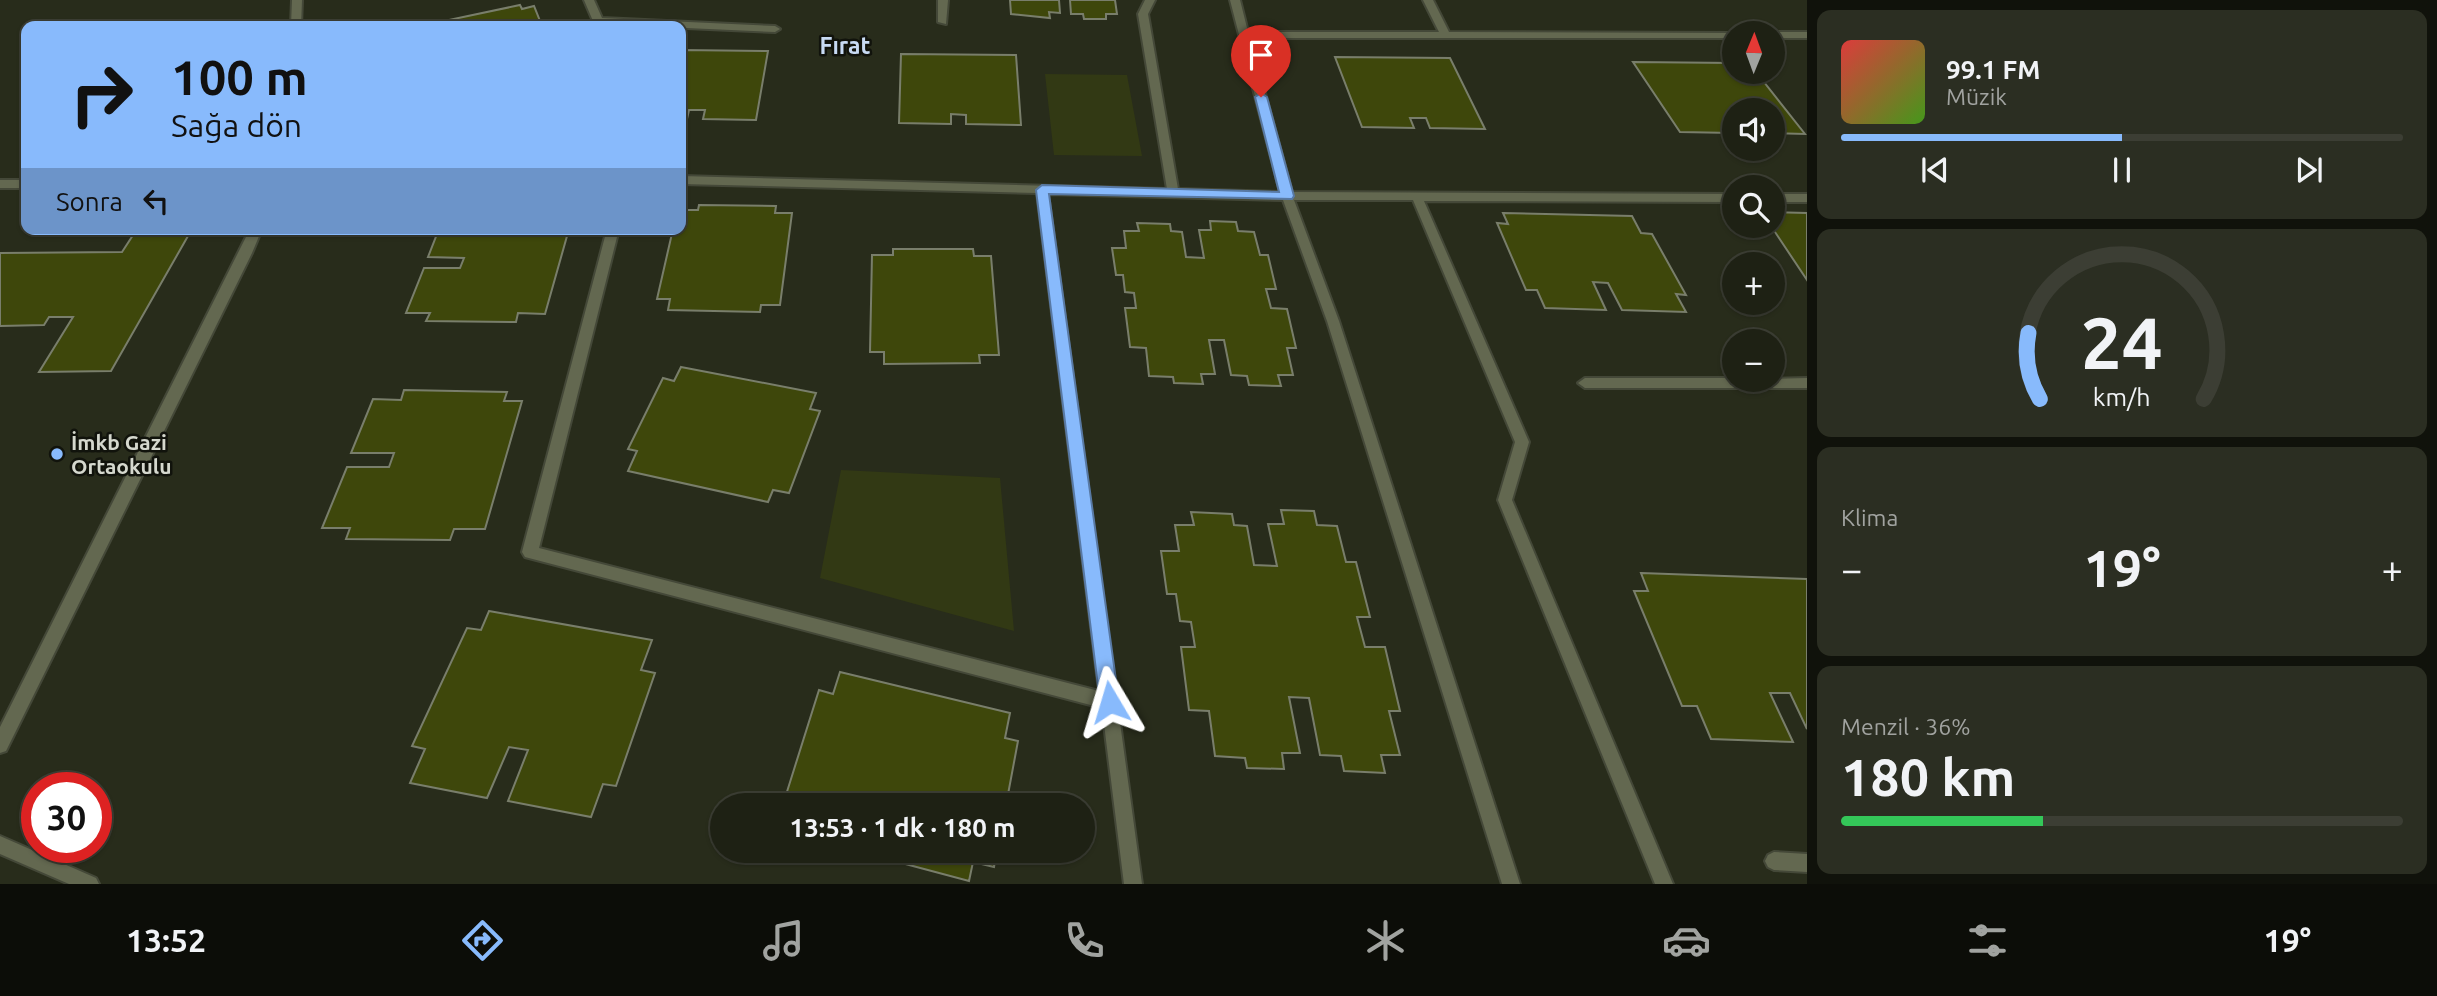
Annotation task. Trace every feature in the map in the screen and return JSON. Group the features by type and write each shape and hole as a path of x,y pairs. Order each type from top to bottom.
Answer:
{"street":[{"path":"296,21 297,0"},
{"path":"589,0 598,20 618,21"},
{"path":"943,0 943,22"},
{"path":"1150,0 1143,14 1173,193"},
{"path":"1235,0 1287,196 1333,321 1511,884"},
{"path":"1428,0 1446,35"},
{"path":"686,24 775,29"},
{"path":"1244,35 1722,35"},
{"path":"1785,35 1807,35"},
{"path":"686,180 1287,196 1722,198"},
{"path":"0,184 21,184"},
{"path":"1042,190 1133,884"},
{"path":"1417,197 1522,442 1505,500 1664,884"},
{"path":"1785,198 1807,198"},
{"path":"0,745 254,235"},
{"path":"611,235 530,552 1110,702"},
{"path":"1585,383 1807,383"},
{"path":"0,845 90,884"},
{"path":"1774,861 1807,863"}],"green space":[{"path":"1045,74 1127,75 1142,156 1054,155"},
{"path":"841,470 1000,478 1014,631 820,578"}],"building":[{"path":"1010,0 1059,0 1060,13 1049,12 1050,18 1011,14"},
{"path":"1070,0 1115,0 1117,14 1106,14 1106,19 1084,19 1083,14 1071,14"},
{"path":"520,5 522,9 534,6 540,21 444,21"},
{"path":"686,50 768,51 756,120 703,119 705,110 689,110 687,119"},
{"path":"901,54 1016,55 1021,125 966,124 966,115 951,114 951,124 899,123"},
{"path":"1335,57 1450,58 1485,129 1430,128 1426,118 1410,118 1414,128 1362,127"},
{"path":"1633,62 1722,63 1722,84 1765,84 1777,98 1722,98 1722,133 1680,132"},
{"path":"1785,109 1805,134 1785,133"},
{"path":"699,205 776,206 775,213 792,213 780,305 761,305 760,312 668,310 670,299 657,299 672,235 686,235 686,210 698,210"},
{"path":"1785,212 1807,213 1807,280 1779,238 1785,238"},
{"path":"1503,213 1632,216 1641,233 1652,234 1686,295 1676,294 1686,312 1622,310 1608,283 1593,282 1606,310 1545,308 1537,290 1526,290 1497,223 1508,224"},
{"path":"1210,221 1236,222 1238,231 1254,232 1260,255 1268,255 1276,289 1266,289 1271,308 1287,309 1296,348 1287,348 1293,375 1278,375 1281,386 1249,385 1247,376 1231,375 1224,340 1209,340 1215,374 1201,374 1203,384 1174,383 1173,377 1149,376 1146,348 1130,347 1125,308 1136,308 1134,293 1125,292 1123,275 1116,275 1112,248 1126,248 1124,231 1139,231 1137,223 1170,224 1171,231 1182,232 1186,257 1204,258 1199,230 1211,230"},
{"path":"133,235 188,236 111,371 39,372 73,317 49,317 44,325 0,326 0,253 122,252"},
{"path":"437,235 567,235 545,314 518,313 516,322 426,321 430,313 406,313 424,268 460,268 464,258 428,257"},
{"path":"893,249 973,249 974,256 991,256 999,355 979,355 980,363 884,364 884,352 870,352 872,255 893,255"},
{"path":"681,367 816,393 810,409 820,411 789,493 773,490 768,502 628,471 637,451 628,449 663,378 674,381"},
{"path":"404,390 507,392 504,401 522,401 485,529 454,529 450,540 346,539 350,528 322,528 347,467 389,467 394,453 351,453 373,399 401,400"},
{"path":"1281,510 1314,511 1317,525 1337,526 1346,562 1356,562 1370,617 1357,617 1365,647 1385,647 1400,711 1389,711 1400,755 1381,755 1385,773 1344,771 1341,756 1320,755 1309,698 1289,697 1300,753 1282,753 1284,769 1247,768 1245,758 1215,756 1209,711 1189,710 1181,647 1195,647 1191,622 1180,621 1176,594 1167,594 1161,551 1179,551 1175,525 1194,525 1191,512 1232,514 1234,525 1247,526 1254,565 1277,566 1268,524 1284,524"},
{"path":"1641,573 1807,579 1807,729 1790,693 1770,693 1793,742 1711,739 1697,706 1682,706 1634,591 1648,591"},
{"path":"489,611 652,640 641,670 655,673 616,786 603,784 591,817 508,801 528,750 509,747 487,798 410,783 425,749 412,746 467,628 481,630"},
{"path":"840,672 1010,713 1005,738 1018,741 1008,793 787,793 819,690 833,694"},
{"path":"902,863 973,863 969,881"},
{"path":"977,863 995,863 994,867"}],"place":[{"name":"İmkb Gazi Ortaokulu","path":"57,454"}],"district":[{"name":"Fırat","path":"845,45"}],"route":[{"path":"1110,702 1042,190 1287,196 1261,97"}]}
